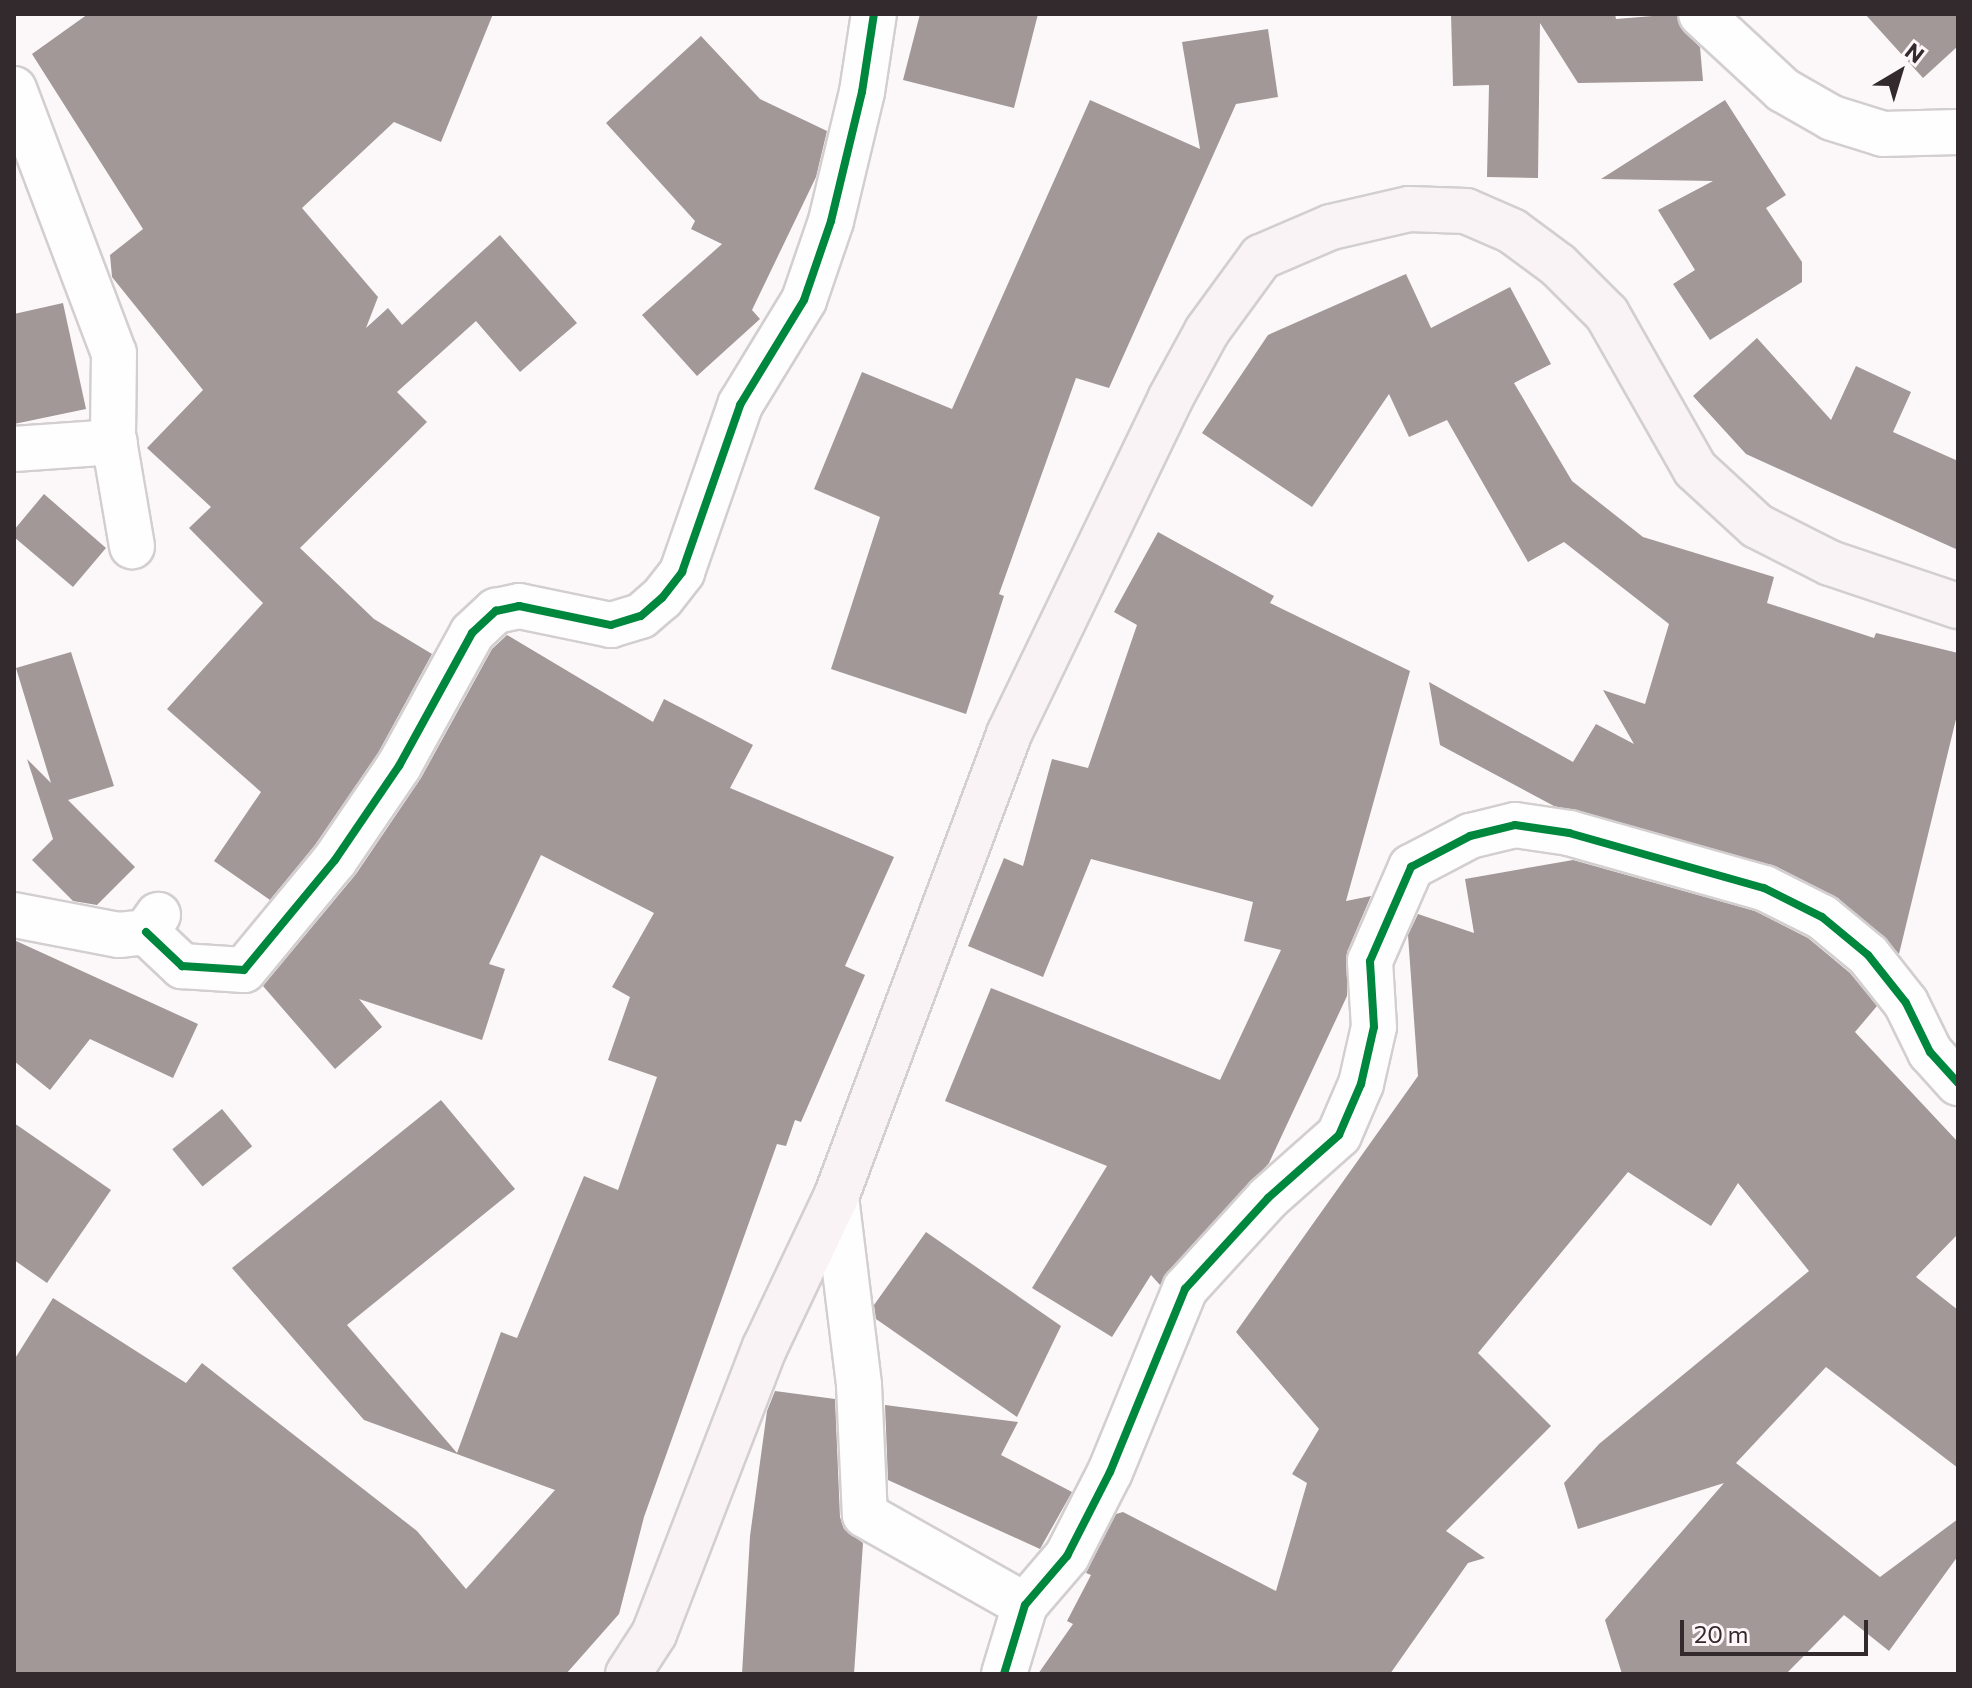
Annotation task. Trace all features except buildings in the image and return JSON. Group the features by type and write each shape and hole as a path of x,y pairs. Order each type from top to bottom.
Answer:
{"main road":[{"path":"628,1674 654,1634 765,1347 836,1197 1009,734 1170,399 1207,331 1261,257 1331,227 1409,209 1466,211 1512,231 1558,265 1607,314 1695,469 1757,526 1830,563 1958,606"}],"street":[{"path":"14,915 119,935 152,923 182,966 244,970 335,860 399,766 472,633 496,611 533,607 611,625 641,616 662,598 682,572 740,405 804,300 831,221 862,92 874,14"},
{"path":"1701,14 1783,90 1832,118 1883,134 1958,132"},
{"path":"14,89 114,353 115,442 132,546"},
{"path":"14,449 115,442"},
{"path":"1004,1674 1025,1605 1067,1556 1110,1472 1185,1289 1268,1198 1339,1135 1361,1084 1374,1027 1370,961 1411,867 1470,836 1515,825 1569,833 1764,888 1822,917 1868,955 1906,1003 1930,1052 1958,1083"},
{"path":"836,1197 859,1385 865,1515 1025,1605"}],"cycle path":[{"path":"146,932 182,966 244,970 335,860 399,766 472,633 496,611 519,606 611,625 641,616 662,598 682,572 740,405 804,300 831,221 862,92 874,14"},
{"path":"1004,1674 1025,1605 1067,1556 1110,1472 1185,1289 1268,1198 1339,1135 1361,1084 1374,1027 1370,961 1411,867 1470,836 1515,825 1569,833 1764,888 1822,917 1868,955 1906,1003 1930,1052 1958,1083"}]}
